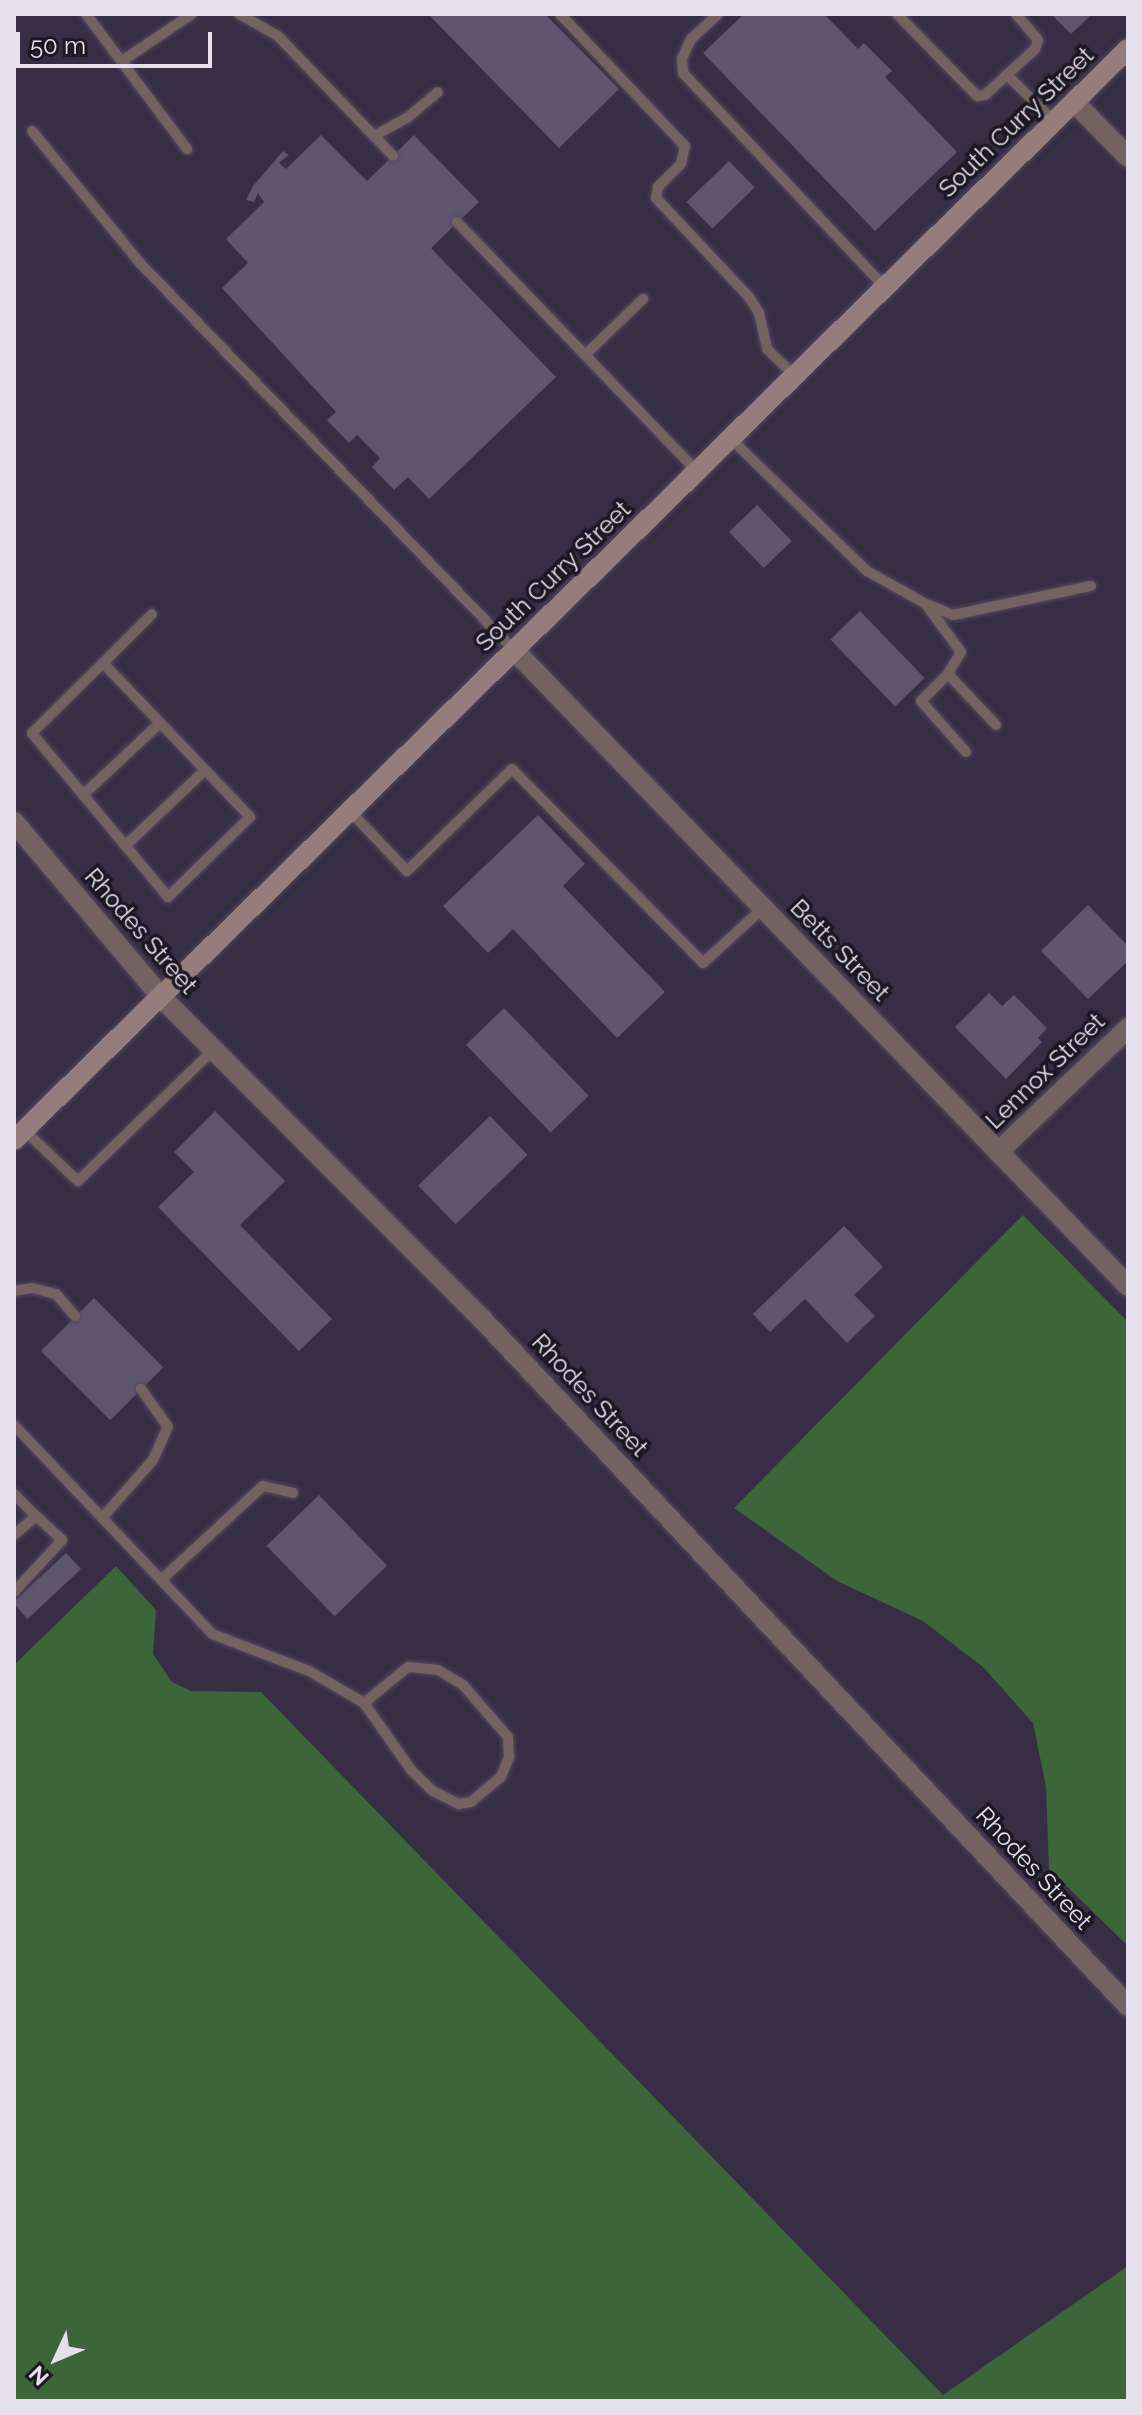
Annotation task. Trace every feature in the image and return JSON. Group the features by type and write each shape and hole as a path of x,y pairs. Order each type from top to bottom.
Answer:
{"street":[{"name":"South Curry Street","path":"19,1135 1128,49"},
{"path":"1074,102 1128,157"},
{"name":"Betts Street","path":"514,650 1128,1286"},
{"name":"Rhodes Street","path":"14,822 162,998 482,1319 1128,2006"},
{"name":"Lennox Street","path":"998,1152 1128,1028"}],"lane":[{"path":"86,14 187,149"},
{"path":"122,61 192,14"},
{"path":"239,14 278,36 393,156"},
{"path":"560,14 685,146 681,164 658,187 656,198 749,297 759,313 767,349 793,374"},
{"path":"718,14 691,39 682,58 683,73 884,286"},
{"path":"897,14 977,96 1007,75 1038,40 1016,14"},
{"path":"1007,75 1054,121"},
{"path":"374,136 407,118 438,92"},
{"path":"32,131 140,263 514,650"},
{"path":"457,222 697,471"},
{"path":"585,355 643,299"},
{"path":"730,438 867,571 926,604 953,615 1091,586"},
{"path":"926,604 961,652 948,674 921,701 966,752"},
{"path":"103,663 250,817 168,897 32,733 152,614"},
{"path":"948,674 996,725"},
{"path":"83,795 160,723"},
{"path":"350,811 407,871 512,769 703,963 763,908"},
{"path":"125,846 205,770"},
{"path":"19,1135 78,1181 213,1050"},
{"path":"14,1291 32,1288 56,1294 75,1316"},
{"path":"102,1518 153,1460 168,1427 163,1413 141,1389"},
{"path":"14,1425 212,1634 309,1671 364,1703 412,1771 433,1791 459,1804 486,1795 501,1777 509,1757 508,1737 463,1685 438,1670 408,1667 364,1703"},
{"path":"161,1580 263,1486 293,1493"},
{"path":"14,1494 62,1540 14,1592"},
{"path":"14,1535 36,1516"}],"green space":[{"path":"1023,1215 1128,1322 1128,1946 1049,1869 1046,1787 1033,1723 983,1667 923,1621 837,1581 734,1508"},
{"path":"116,1566 156,1610 153,1654 172,1682 191,1691 261,1692 943,2395 1128,2266 1128,2401 14,2401 14,1665"}],"building":[{"path":"428,14 545,14 619,89 559,148"},
{"path":"744,14 824,14 858,49 864,43 892,71 885,77 957,152 875,231 703,53"},
{"path":"1051,14 1092,14 1071,34"},
{"path":"321,135 367,181 414,135 479,202 431,248 556,377 429,499 408,477 394,490 372,467 380,458 357,435 349,443 327,420 336,412 222,288 248,263 226,239 264,202 258,193 254,202 246,200 253,186 283,151 289,155 279,163 286,169"},
{"path":"729,161 755,188 712,229 687,202"},
{"path":"757,505 792,541 764,568 729,532"},
{"path":"860,611 925,678 895,706 831,639"},
{"path":"538,815 585,864 563,886 665,992 617,1038 513,929 488,953 443,906"},
{"path":"1088,905 1128,946 1128,961 1088,999 1041,951"},
{"path":"989,993 1002,1006 1014,995 1047,1028 1038,1038 1042,1042 1006,1079 955,1027"},
{"path":"504,1008 589,1096 551,1133 466,1045"},
{"path":"215,1111 285,1181 240,1225 332,1319 299,1351 158,1207 194,1172 174,1152"},
{"path":"490,1116 528,1155 456,1224 418,1185"},
{"path":"844,1226 883,1267 854,1295 875,1316 847,1343 805,1299 770,1332 753,1314"},
{"path":"94,1298 163,1367 110,1420 41,1351"},
{"path":"319,1495 387,1565 335,1616 266,1546"},
{"path":"66,1553 81,1569 28,1619 14,1601"}]}
